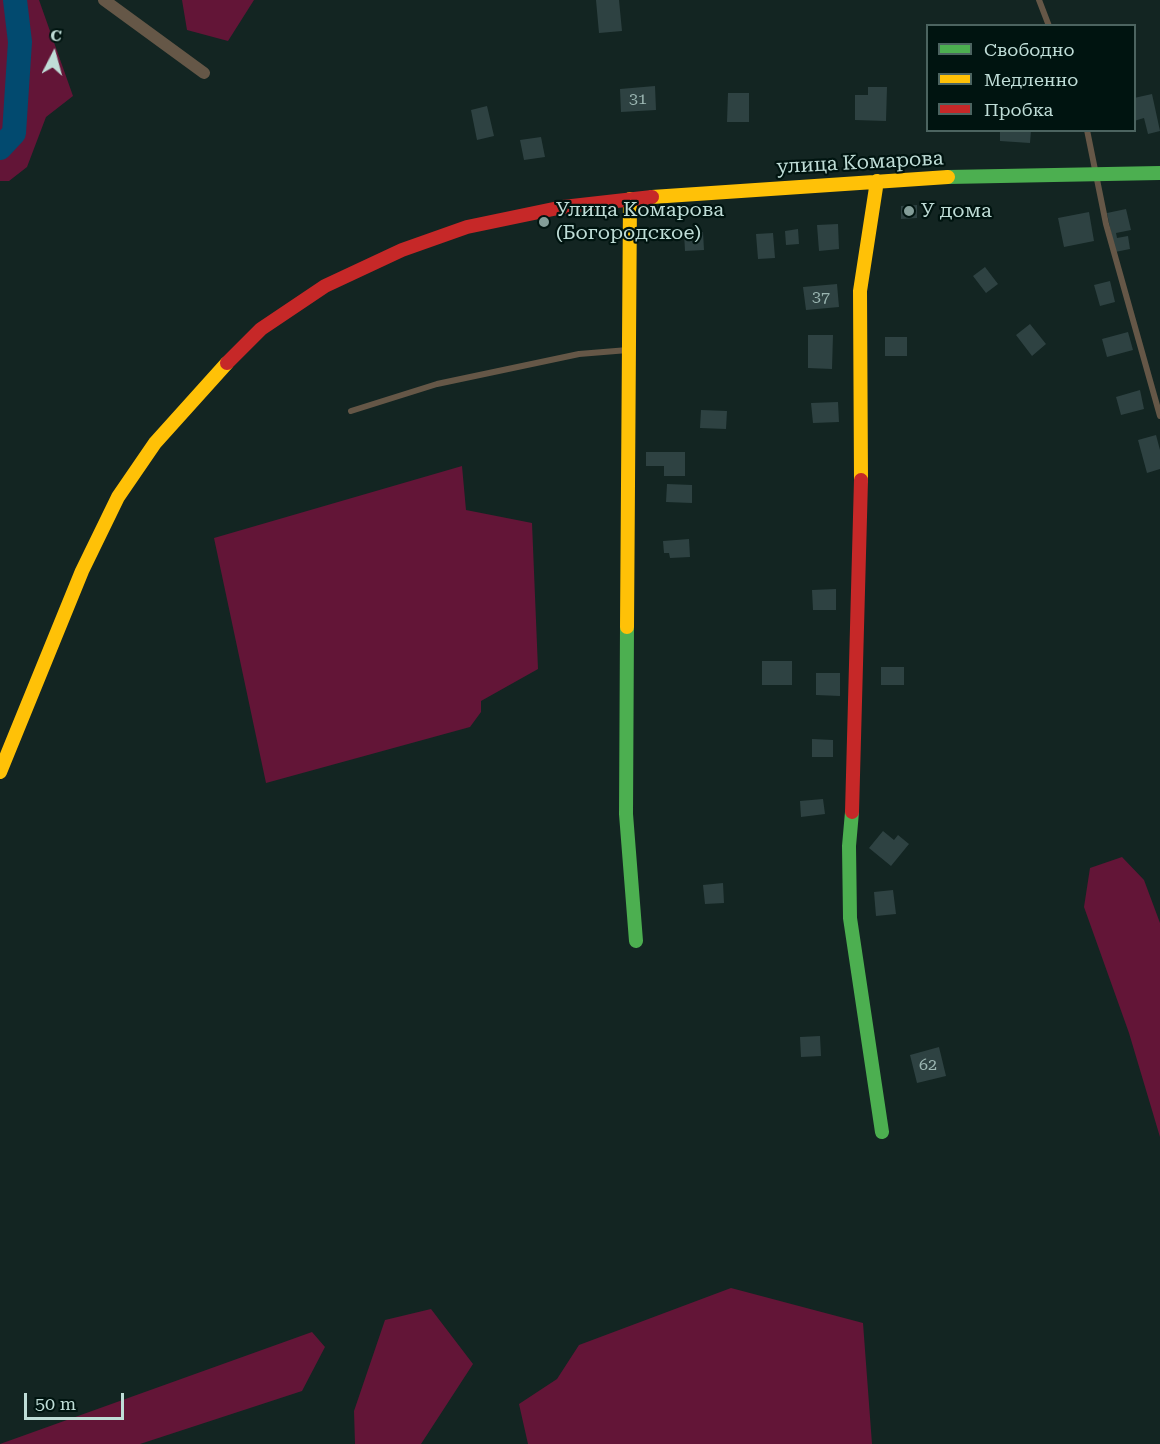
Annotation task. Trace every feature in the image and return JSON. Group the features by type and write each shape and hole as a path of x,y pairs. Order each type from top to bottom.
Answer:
{"street":[{"path":"104,0 204,73"},
{"name":"улица Комарова","path":"0,772 82,571 118,497 155,443 201,389 261,329 325,286 402,250 467,227 563,207 630,199 878,181 1006,174 1094,176 1160,173"},
{"path":"878,181 860,291 862,456 854,794 849,846 850,918 882,1132"},
{"path":"630,199 626,814 636,941"}],"lane":[{"path":"1039,0 1048,24"},
{"path":"1087,132 1094,176 1160,416"},
{"path":"351,411 436,384 579,354 630,350"}],"shaded area":[{"path":"0,0 39,0 73,96 46,117 27,167 9,181 0,181"},
{"path":"182,0 254,0 228,41 187,30"},
{"path":"462,466 466,510 532,523 538,669 481,701 481,712 470,727 266,783 214,538"},
{"path":"1122,857 1144,880 1160,923 1160,1137 1129,1033 1084,907 1090,868"},
{"path":"731,1288 863,1323 872,1444 528,1444 519,1404 557,1379 579,1345"},
{"path":"431,1309 473,1364 421,1444 355,1444 354,1411 385,1320"},
{"path":"312,1332 325,1347 302,1391 140,1444 0,1444"}],"building":[{"path":"596,0 619,0 622,31 599,33"},
{"path":"655,86 656,110 621,112 620,89"},
{"path":"868,87 887,87 886,121 855,120 855,95 868,95"},
{"path":"728,93 749,93 749,122 727,122"},
{"path":"1152,94 1160,131 1148,134 1144,118 1136,120 1136,98"},
{"path":"487,106 494,136 477,140 471,110"},
{"path":"1000,132 1031,132 1030,143 1000,141"},
{"path":"541,137 545,157 524,160 520,140"},
{"path":"917,205 917,218 901,219 901,206"},
{"path":"1126,209 1131,230 1116,233 1117,238 1128,236 1130,249 1115,252 1107,213"},
{"path":"1089,212 1094,241 1064,247 1058,218"},
{"path":"838,224 839,249 819,251 817,225"},
{"path":"798,229 799,244 786,245 785,231"},
{"path":"703,232 704,250 685,251 684,233"},
{"path":"773,233 775,258 758,259 756,234"},
{"path":"985,267 998,284 986,293 973,276"},
{"path":"1110,281 1115,302 1100,306 1094,285"},
{"path":"837,284 839,307 806,310 803,287"},
{"path":"1030,324 1046,344 1032,356 1016,335"},
{"path":"1128,332 1133,350 1107,357 1102,339"},
{"path":"808,335 833,335 832,369 808,368"},
{"path":"885,337 907,337 907,356 885,356"},
{"path":"1140,390 1144,409 1121,415 1116,397"},
{"path":"838,402 839,422 813,423 811,403"},
{"path":"701,410 727,411 726,429 700,428"},
{"path":"1156,435 1160,450 1160,469 1147,473 1138,440"},
{"path":"646,452 685,452 685,476 664,476 664,466 646,466"},
{"path":"667,484 692,485 692,503 666,502"},
{"path":"689,539 690,557 670,558 669,553 664,553 663,541"},
{"path":"836,589 836,610 813,610 812,590"},
{"path":"762,661 792,661 792,685 762,685"},
{"path":"881,667 904,667 904,685 881,685"},
{"path":"816,673 840,673 840,696 816,695"},
{"path":"812,739 833,740 833,757 812,757"},
{"path":"823,799 825,814 801,817 800,801"},
{"path":"883,831 894,840 898,835 909,844 891,866 869,848"},
{"path":"723,883 724,903 705,904 703,885"},
{"path":"893,890 896,914 876,916 874,892"},
{"path":"820,1036 821,1056 801,1057 800,1037"},
{"path":"939,1047 946,1076 917,1083 910,1055"}],"waterway":[{"path":"0,148 14,133 20,42 15,0"}],"traffic: fast":[{"path":"948,177 1160,173"},
{"path":"627,627 626,814 636,941"},
{"path":"852,812 849,846 850,918 882,1132"}],"traffic: slow":[{"path":"652,197 948,177"},
{"path":"861,480 860,291 877,181"},
{"path":"627,627 630,199"},
{"path":"0,772 82,571 118,497 155,443 227,363"}],"traffic: jam":[{"path":"227,363 261,329 325,286 402,250 467,227 563,207 652,197"},
{"path":"852,812 861,480"}],"place":[{"name":"У дома","path":"909,211"},
{"name":"Улица Комарова (Богородское)","path":"544,222"}]}
